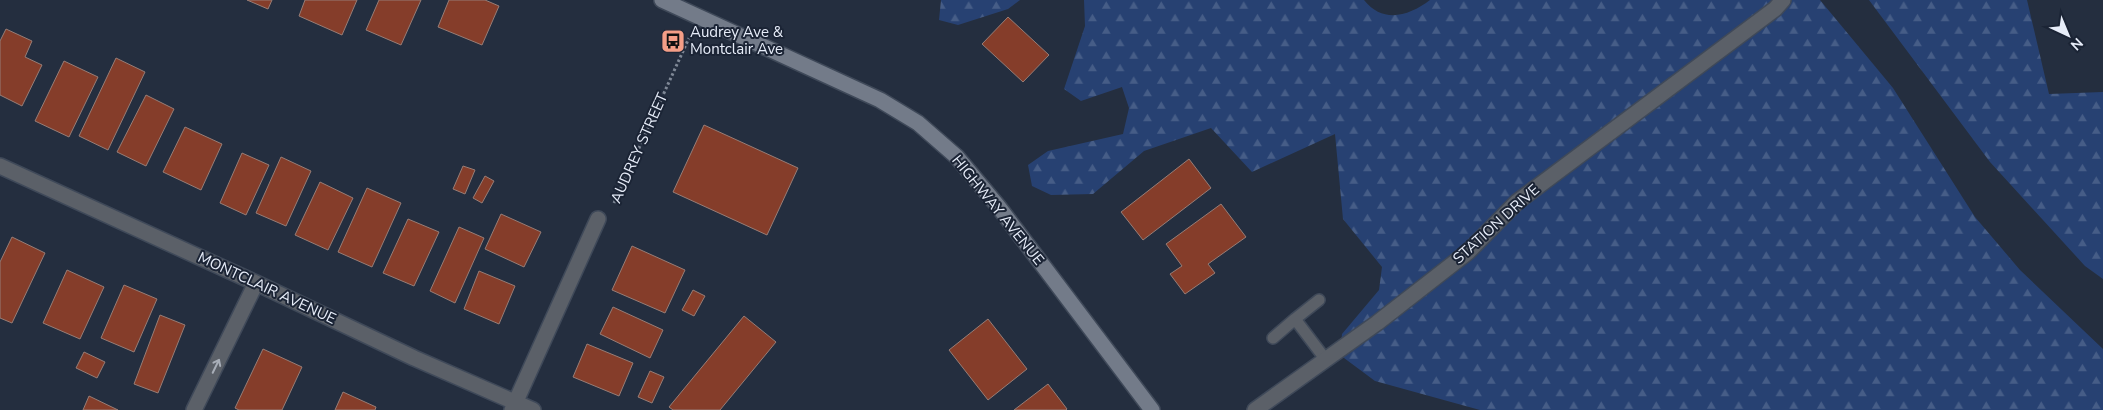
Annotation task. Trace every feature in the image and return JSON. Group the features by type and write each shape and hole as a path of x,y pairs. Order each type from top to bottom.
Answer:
{"main road":[{"name":"HIGHWAY AVENUE","path":"662,0 880,100 918,123 956,158 998,206 1152,410"}],"street":[{"name":"STATION DRIVE","path":"1255,410 1377,323 1468,252 1517,202 1767,15 1783,0"},
{"name":"MONTCLAIR AVENUE","path":"0,166 256,283 514,406 533,410"},
{"name":"AUDREY STREET","path":"514,406 598,219"},
{"path":"194,410 256,283"}],"lane":[{"path":"1272,338 1319,300"},
{"path":"1295,319 1326,360"}],"path":[{"name":"AUDREY STREET","path":"598,219 612,209 699,17"}],"green space":[{"path":"941,0 1020,0 1008,9 958,25 939,20"},
{"path":"1084,0 1364,0 1371,8 1379,12 1396,15 1414,10 1430,0 1820,0 1893,88 1975,217 2020,270 2103,349 2103,410 1480,410 1375,381 1340,355 1342,334 1379,290 1382,267 1343,219 1335,134 1252,172 1211,128 1144,151 1093,194 1051,195 1032,186 1028,165 1048,151 1123,134 1129,108 1122,87 1081,101 1064,89 1085,26"},
{"path":"1869,0 2027,0 2049,94 2103,92 2103,279 2085,266 1990,162"}],"building":[{"path":"247,0 272,0 268,9"},
{"path":"305,0 357,0 342,35 299,16"},
{"path":"379,0 421,0 401,45 366,30"},
{"path":"449,0 485,0 499,6 482,45 438,27"},
{"path":"1008,17 1049,55 1023,82 982,44"},
{"path":"6,29 32,41 25,57 42,65 22,106 0,95 0,41"},
{"path":"116,58 145,72 108,150 79,136"},
{"path":"64,61 98,77 69,137 35,121"},
{"path":"146,95 174,109 146,166 117,152"},
{"path":"704,125 798,168 767,235 673,192"},
{"path":"185,127 222,144 201,190 163,172"},
{"path":"242,153 269,165 246,215 220,203"},
{"path":"281,157 311,171 286,226 256,213"},
{"path":"1189,159 1211,188 1143,240 1121,212"},
{"path":"463,166 475,170 465,194 453,189"},
{"path":"485,176 494,181 482,203 473,198"},
{"path":"320,182 353,198 328,250 295,235"},
{"path":"367,188 401,203 372,267 338,252"},
{"path":"1221,204 1246,237 1208,264 1215,273 1185,294 1170,274 1182,266 1166,244"},
{"path":"501,214 541,232 524,267 485,249"},
{"path":"408,219 439,232 414,286 383,273"},
{"path":"459,227 484,238 455,303 430,291"},
{"path":"12,237 45,253 12,323 0,318 0,262"},
{"path":"632,246 685,270 665,313 612,290"},
{"path":"67,270 104,287 80,339 43,323"},
{"path":"479,271 515,286 499,324 464,309"},
{"path":"124,285 157,299 134,352 101,338"},
{"path":"693,290 705,296 694,316 682,310"},
{"path":"613,307 663,330 650,358 600,334"},
{"path":"160,315 185,325 158,393 134,384"},
{"path":"744,316 776,342 720,410 673,410 669,407"},
{"path":"988,319 1027,369 988,400 949,350"},
{"path":"587,344 633,363 619,396 573,377"},
{"path":"263,349 302,367 282,410 239,410 235,408"},
{"path":"84,352 105,362 97,378 76,368"},
{"path":"650,371 664,377 652,403 638,397"},
{"path":"1048,384 1066,410 1014,410"},
{"path":"343,392 376,407 375,410 335,410"},
{"path":"89,396 118,410 83,410"}],"place":[{"name":"Audrey Ave & Montclair Ave","path":"673,41"}]}
